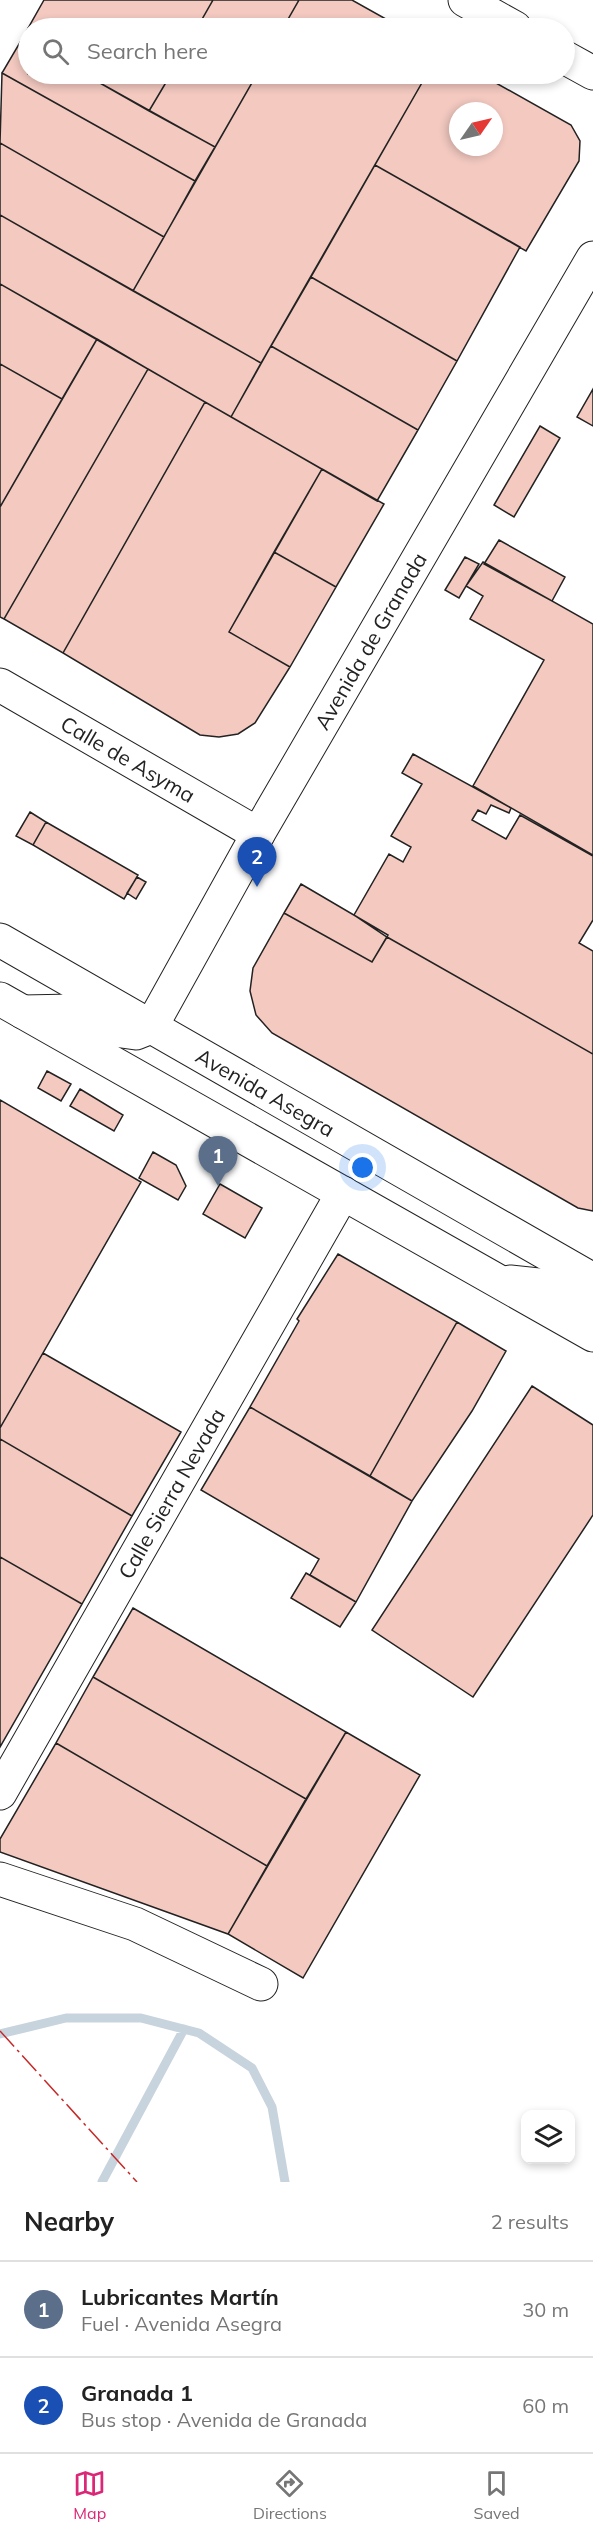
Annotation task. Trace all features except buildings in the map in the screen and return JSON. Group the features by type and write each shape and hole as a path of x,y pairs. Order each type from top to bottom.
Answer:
{"street":[{"path":"465,0 497,18"},
{"path":"575,63 593,73"},
{"name":"Avenida de Granada","path":"151,1028 258,834 593,258"},
{"name":"Calle de Asyma","path":"0,685 258,834"},
{"name":"Avenida Asegra","path":"0,940 593,1280"},
{"path":"12,1005 73,1011 107,1029 136,1033 151,1028"},
{"path":"12,1005 593,1335"},
{"name":"Calle Sierra Nevada","path":"0,1793 343,1193"},
{"path":"497,1280 557,1287 593,1309"},
{"path":"0,1879 135,1924 261,1984"}],"waterway":[{"path":"0,2034 66,2018 141,2018 199,2033 252,2068 272,2107 285,2182"},
{"path":"102,2182 184,2029"}],"power":[{"path":"0,2031 137,2182"}],"place":[{"name":"Granada 1","path":"257,887"},
{"name":"Lubricantes Martín","path":"218,1186"}]}
